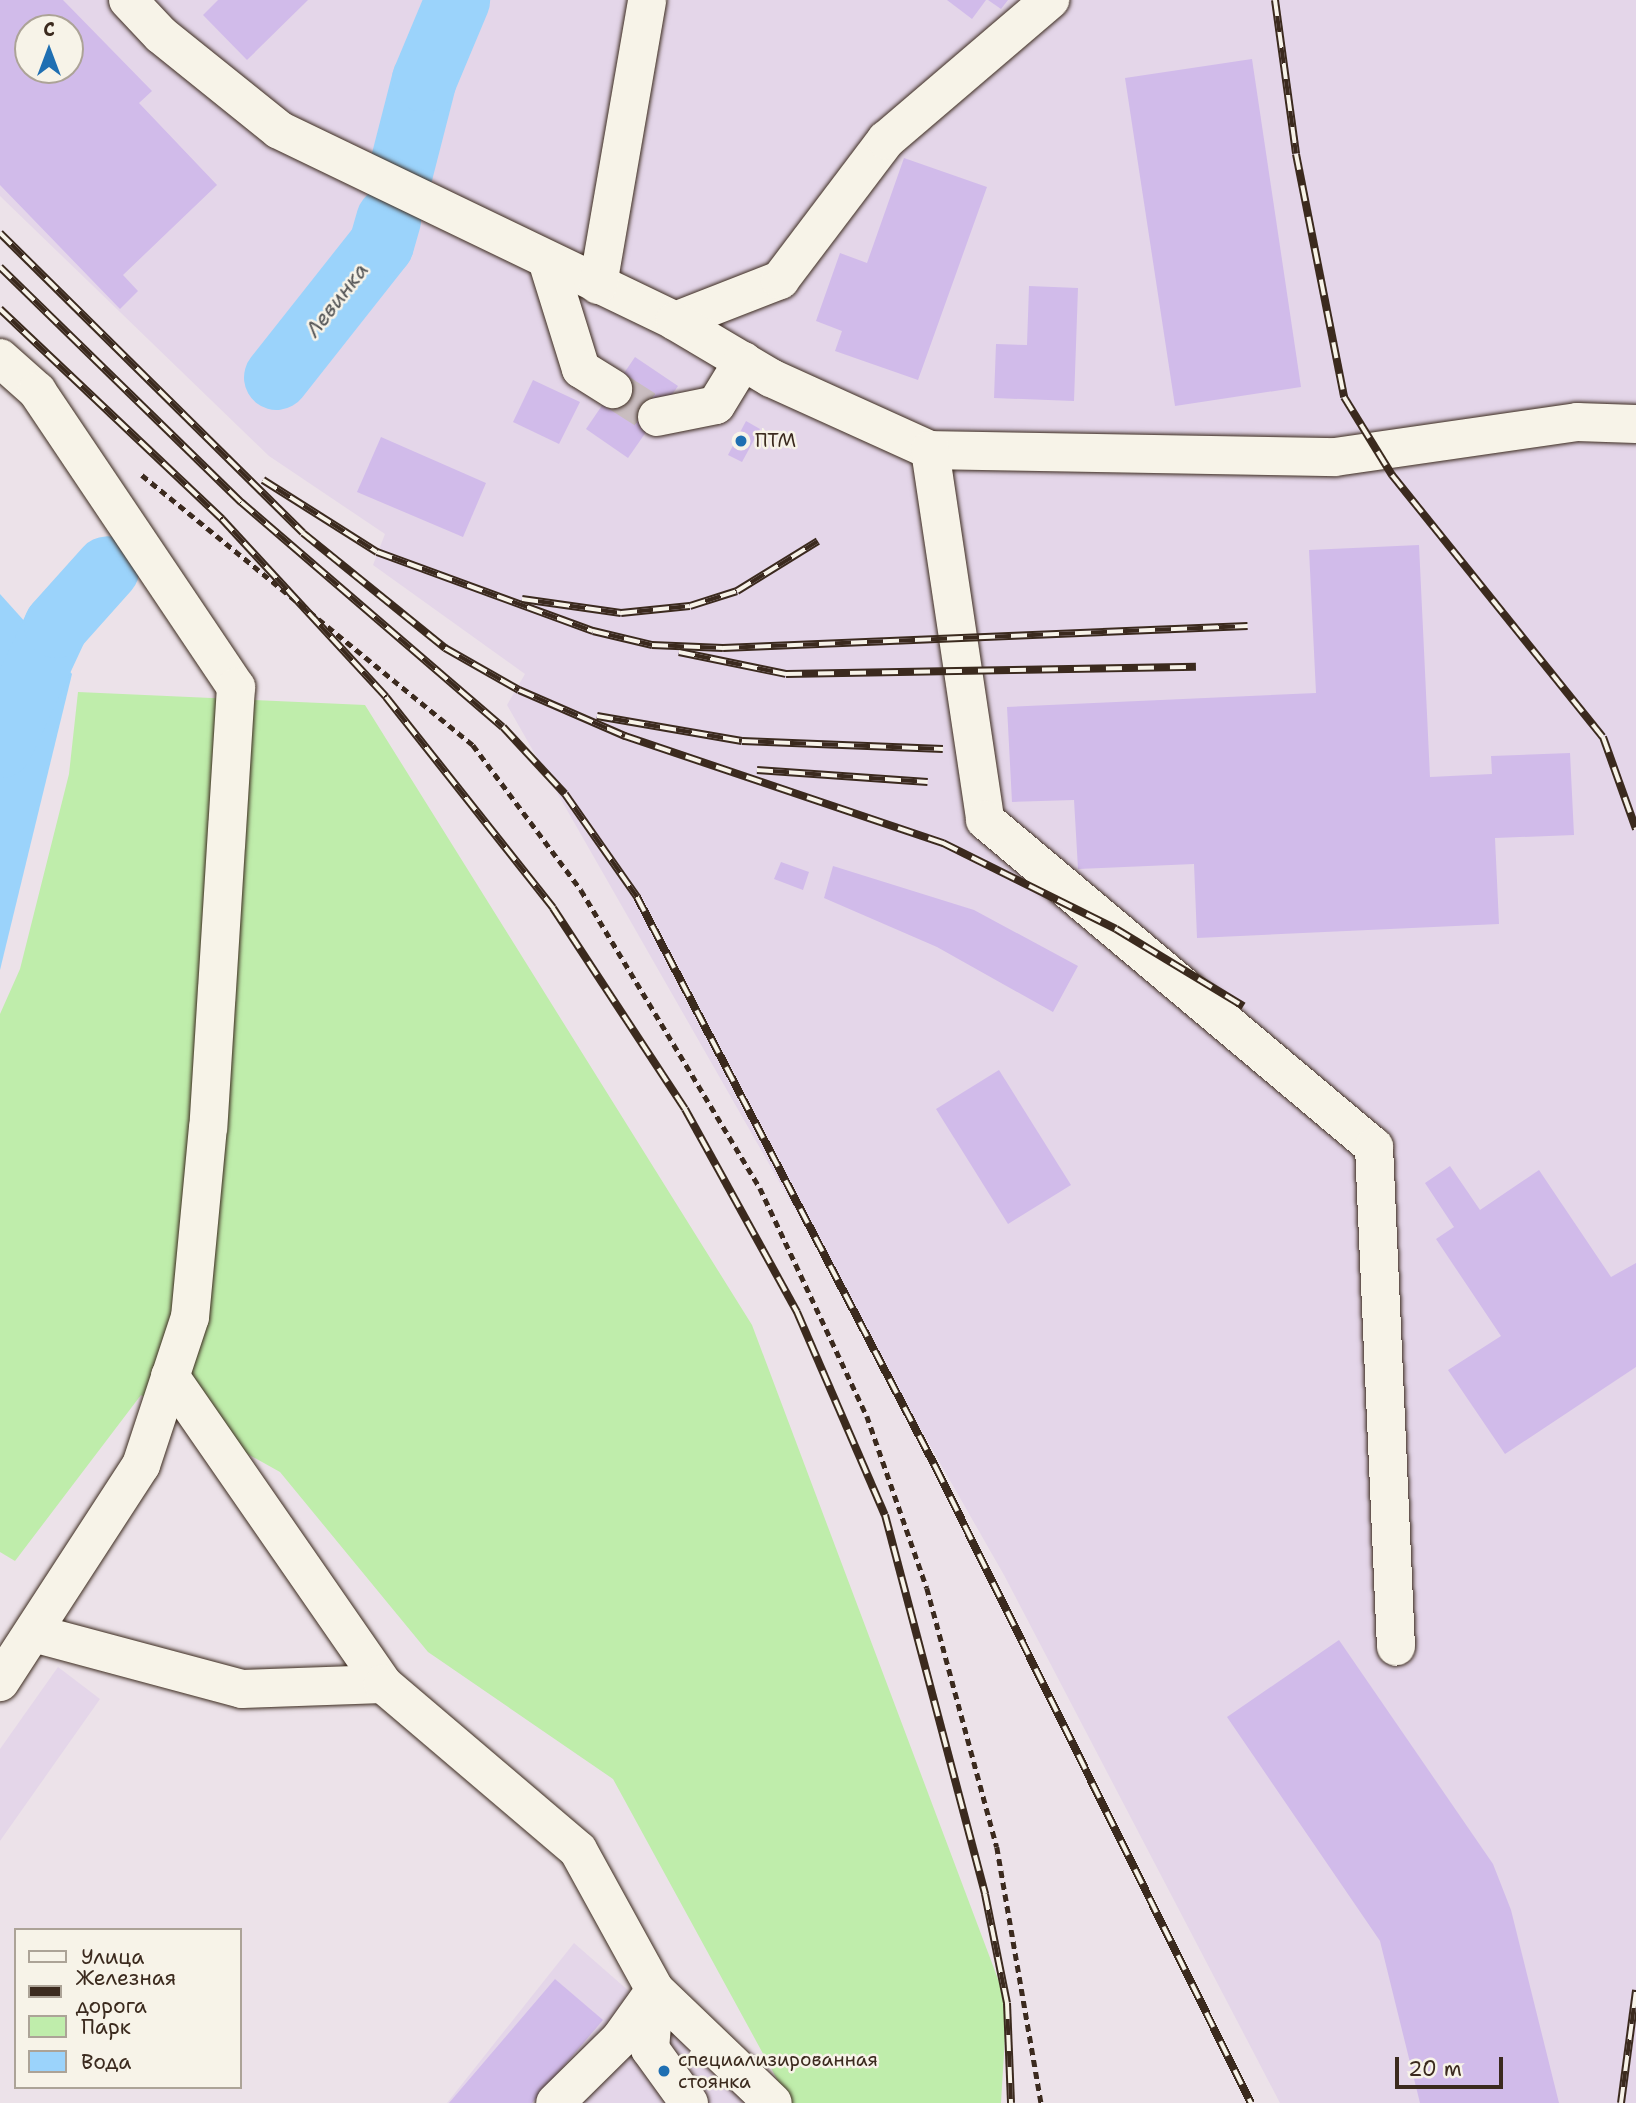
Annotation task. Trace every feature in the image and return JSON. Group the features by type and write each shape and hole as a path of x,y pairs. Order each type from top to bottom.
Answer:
{"lane":[{"path":"128,0 279,130 675,321 743,361 930,450 1335,457 1577,422 1636,424"},
{"path":"598,285 648,0"},
{"path":"675,321 780,280 886,140 1050,0"},
{"path":"547,260 581,369 613,389"},
{"path":"0,358 37,391 236,687 208,1127 190,1317 141,1465 0,1682"},
{"path":"657,416 716,405 743,361"},
{"path":"930,450 985,820 1374,1147 1396,1647"},
{"path":"170,1376 383,1684 578,1850 655,1990 773,2103"},
{"path":"33,1633 242,1689 383,1684"},
{"path":"555,2103 620,2039 655,1990"},
{"path":"655,1990 650,2049 689,2103"}],"path":[{"path":"132,467 473,745 580,890 760,1188 867,1416 927,1588 997,1847 1041,2103"}],"shaded area":[{"path":"0,0 1636,0 1636,2103 1280,2103 1004,1575 507,705 525,674 373,565 385,534 269,456 0,196"},
{"path":"58,1667 100,1699 0,1841 0,1749"},
{"path":"574,1943 678,2034 749,2103 447,2103"}],"green space":[{"path":"78,692 365,705 752,1325 1007,2003 1001,2103 790,2103 613,1779 428,1652 280,1472 141,1395 15,1561 0,1552 0,1014 20,969 69,774"}],"water":[{"path":"0,594 72,674 0,970"}],"building":[{"path":"0,0 63,0 77,14 14,14 14,84 84,84 84,21 152,91 139,103 217,185 123,275 138,291 120,309 0,185"},
{"path":"218,0 308,0 247,60 203,15"},
{"path":"947,0 986,0 972,19"},
{"path":"988,0 1008,0 1001,9"},
{"path":"1252,59 1301,387 1175,406 1125,78"},
{"path":"904,158 987,187 918,380 835,351 842,331 816,321 840,253 867,263"},
{"path":"1029,286 1078,288 1074,401 994,398 996,344 1027,345"},
{"path":"635,357 678,386 628,458 586,429"},
{"path":"533,380 580,402 559,444 513,422"},
{"path":"746,421 760,429 742,462 728,455"},
{"path":"381,437 486,483 463,537 357,492"},
{"path":"1419,545 1430,777 1492,774 1491,756 1570,753 1574,835 1495,838 1499,924 1197,938 1194,864 1078,869 1074,800 1012,802 1007,707 1316,693 1309,550"},
{"path":"781,862 809,872 803,890 774,879"},
{"path":"833,866 974,910 1078,966 1053,1012 937,947 824,898"},
{"path":"999,1070 1071,1185 1008,1224 936,1109"},
{"path":"1450,1166 1480,1210 1539,1170 1611,1277 1636,1263 1636,1367 1505,1454 1448,1370 1501,1336 1436,1239 1454,1227 1425,1183"},
{"path":"1339,1640 1493,1864 1511,1910 1559,2103 1420,2103 1380,1941 1227,1717"},
{"path":"555,1979 603,2020 532,2103 449,2103"}],"waterway":[{"name":"Левинка","path":"398,180 424,79 457,0"},
{"name":"Левинка","path":"276,377 381,244 388,219"},
{"name":"Левинка","path":"0,745 56,625 107,568"}],"tunnel":[{"path":"613,389 657,417"}],"railway":[{"path":"1275,0 1296,154 1344,397 1392,475 1603,737 1636,829"},
{"path":"0,233 303,533 445,648 519,690 625,736 943,843 1116,929 1243,1006"},
{"path":"0,267 241,502 503,727 565,794 637,897 936,1468 1251,2103"},
{"path":"0,309 222,519 386,697 553,908 685,1109 797,1312 885,1515 985,1894 1007,2003 1011,2103"},
{"path":"263,480 377,552 593,631 652,645 723,648 1248,626"},
{"path":"522,599 621,613 690,606 737,591 818,541"},
{"path":"679,652 786,674 1196,667"},
{"path":"597,716 742,741 943,749"},
{"path":"757,770 928,782"},
{"path":"1621,2103 1636,1990"}],"place":[{"name":"ПТМ","path":"741,441"},
{"name":"специализированная стоянка","path":"664,2071"}]}
